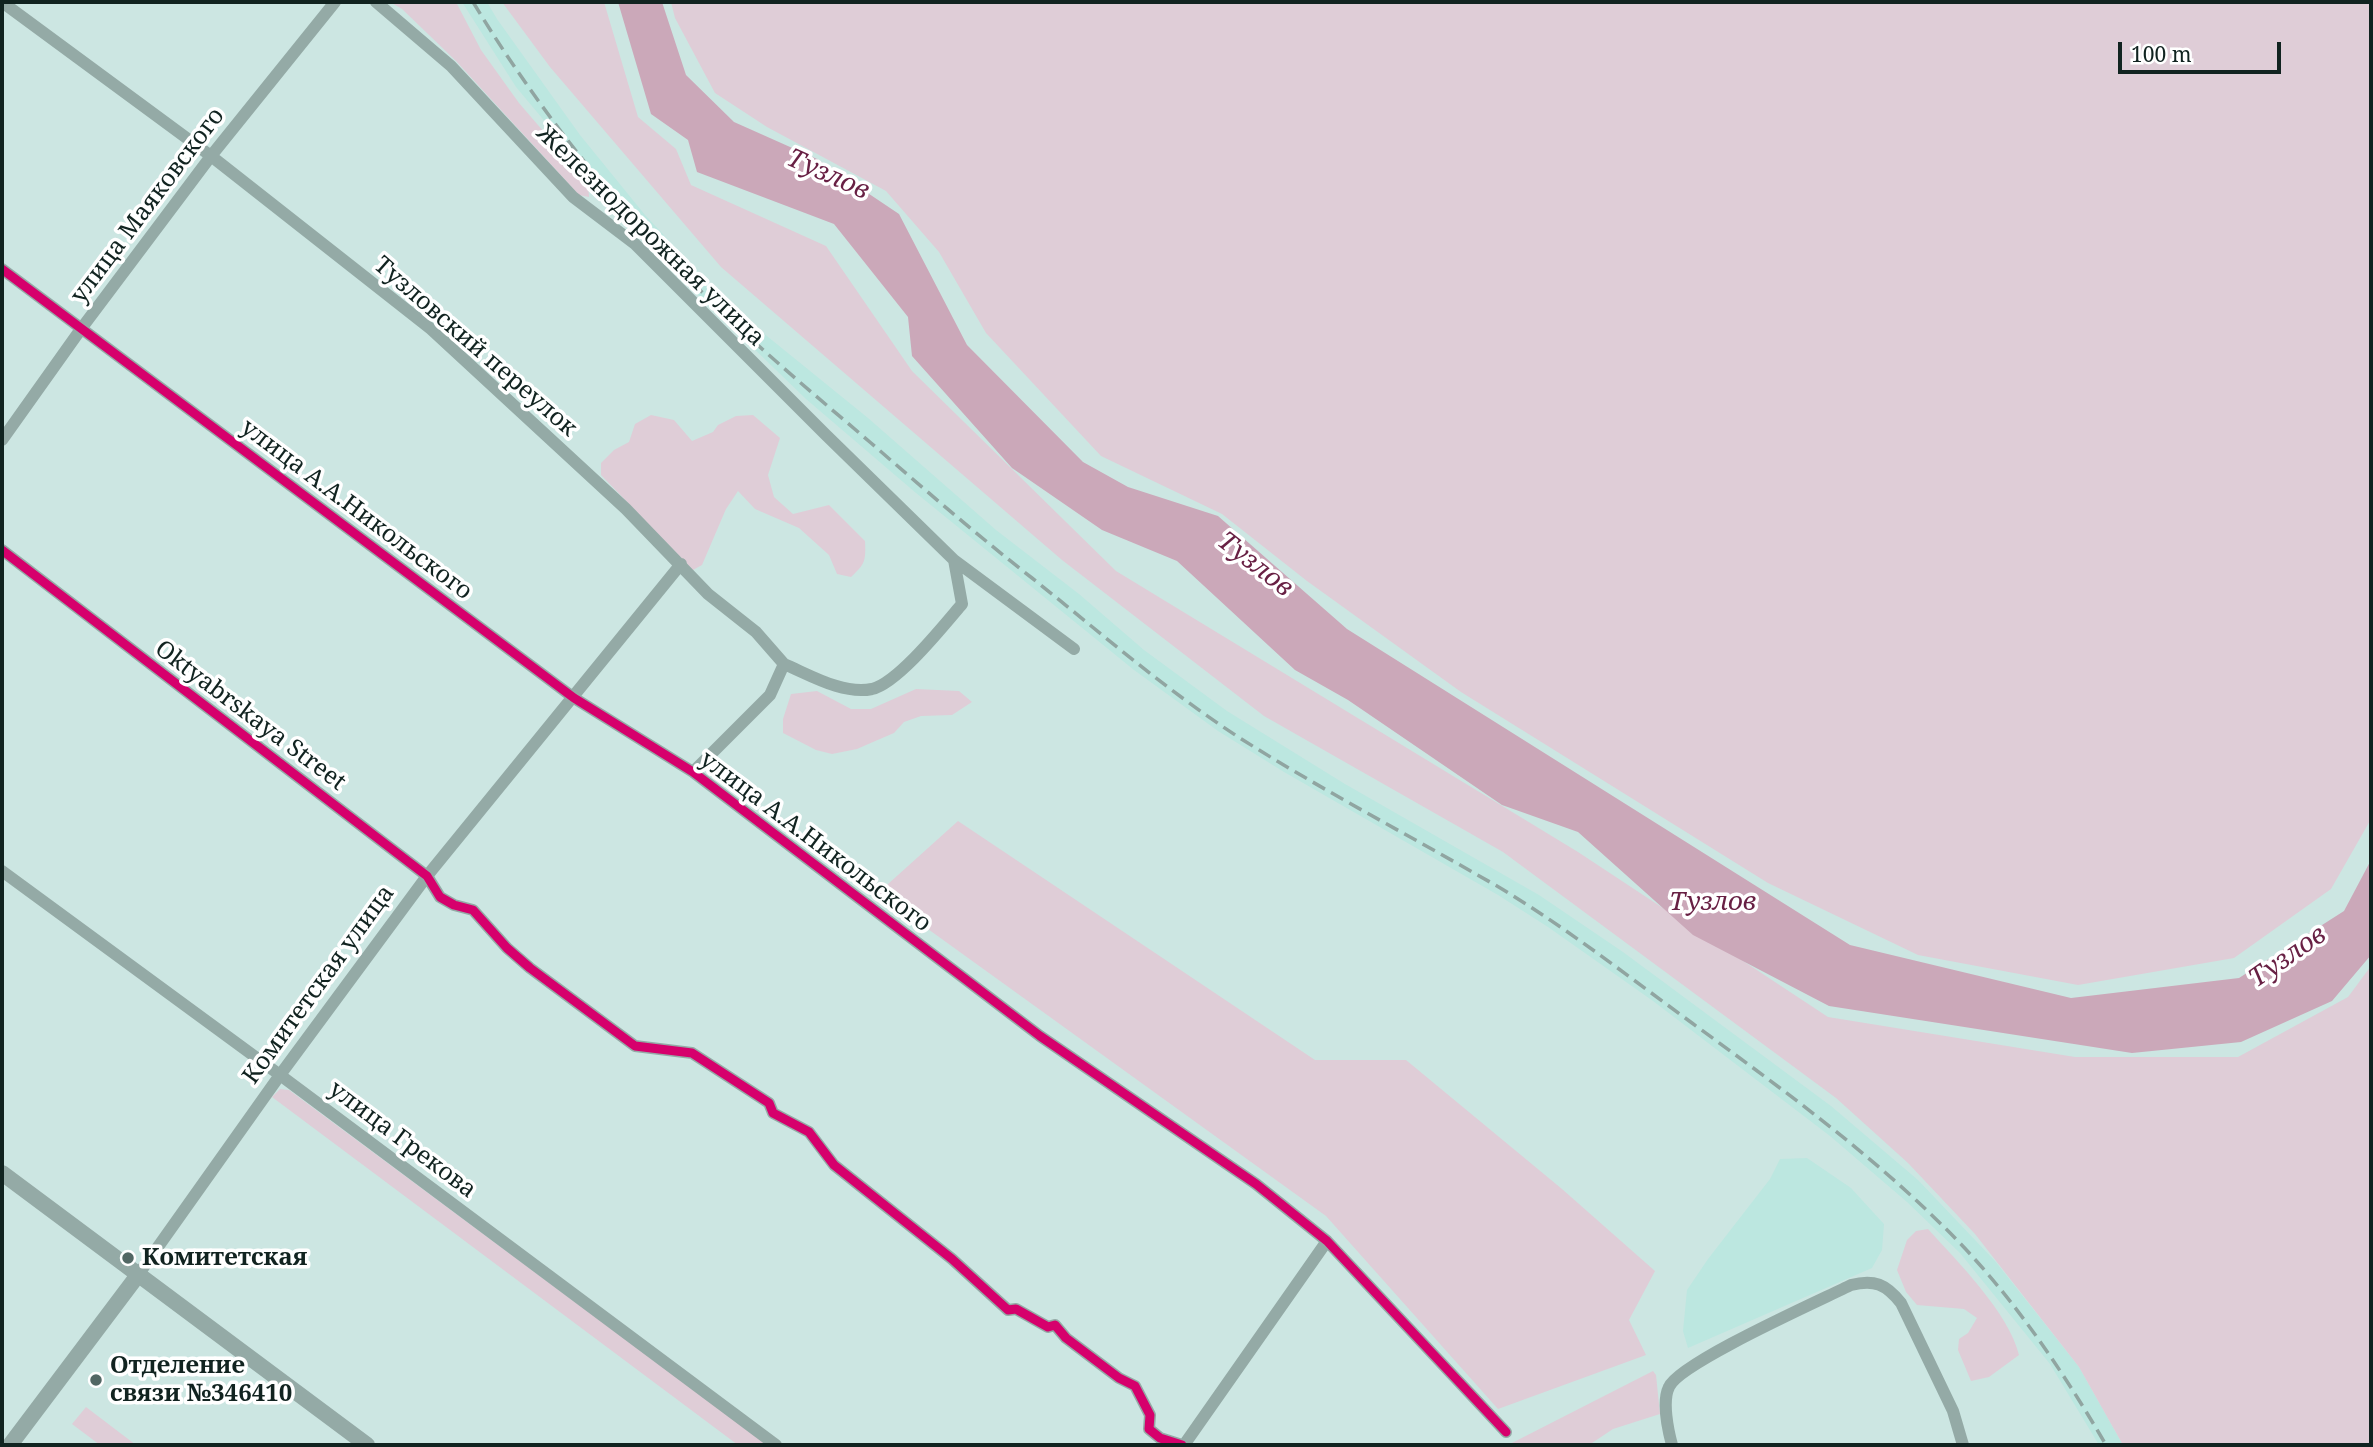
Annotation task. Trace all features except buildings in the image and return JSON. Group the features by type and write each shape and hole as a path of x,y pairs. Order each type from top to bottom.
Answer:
{"street":[{"name":"Тузловский переулок","path":"2,2 211,156 430,329 626,509 708,594 756,632 784,664"},
{"name":"улица Маяковского","path":"2,440 81,329 211,156 335,2"},
{"name":"Железнодорожная улица","path":"376,2 451,66 565,190 635,244 954,559 1074,649"},
{"name":"улица А.А.Никольского","path":"2,269 574,698 694,772 1040,1037 1255,1184 1327,1241 1506,1432"},
{"name":"Oktyabrskaya Street","path":"2,550 427,876 440,897 454,905 473,910 506,948 635,1046 692,1053 769,1103 773,1113 809,1132 834,1164 952,1259 1008,1310 1016,1309 1048,1327 1055,1325 1077,1346 1119,1378 1135,1386 1150,1415 1149,1429 1160,1438 1183,1445"},
{"path":"694,772 770,695 784,664 834,685 853,689 871,689 886,683 935,636 962,604 954,559"},
{"name":"Комитетская улица","path":"10,1445 138,1275 280,1075 427,876 681,564"},
{"name":"улица Грекова","path":"2,871 776,1445"},
{"path":"2,1173 367,1445"},
{"path":"1183,1445 1327,1241"},
{"path":"1672,1445 1667,1419 1668,1387 1681,1372 1851,1285 1865,1281 1879,1283 1891,1290 1901,1303 1953,1411 1962,1445"}],"shaded area":[{"path":"390,2 456,2 481,50 519,103 588,183 589,197 579,195 456,61 402,9"},
{"path":"462,2 487,2 580,135 645,215 706,280 762,332 868,418 996,530 1079,594 1144,650 1227,711 1345,784 1539,895 1623,952 1831,1106 1918,1180 1995,1261 2079,1367 2123,1445 2099,1445 2050,1364 1960,1253 1907,1202 1830,1136 1653,1001 1548,927 1218,731 1134,670 916,493 806,399 655,253 516,87"},
{"path":"502,2 604,2 638,117 676,149 691,185 826,246 912,371 1116,571 1578,852 1828,1017 2075,1057 2238,1057 2348,997 2371,966 2371,1445 2123,1445 2079,1367 1975,1234 1908,1163 1836,1098 1503,852 1264,716 1062,560 721,267 550,67"},
{"path":"671,2 2371,2 2371,819 2331,889 2234,958 2078,985 1918,955 1768,883 1461,692 1307,581 1222,514 1101,456 986,333 939,252 886,191 767,127 715,93 675,18"},
{"path":"651,415 674,420 692,441 713,432 718,425 736,416 753,415 780,438 768,475 774,497 793,514 829,505 865,541 865,558 862,565 851,577 837,574 829,555 799,528 755,509 738,491 726,509 702,565 693,570 601,475 601,463 614,450 629,442 635,424"},
{"path":"916,689 959,691 972,702 952,715 921,716 904,722 894,733 857,749 832,754 816,750 783,733 783,719 791,694 817,691 851,709 871,709"},
{"path":"958,821 1315,1060 1406,1060 1562,1189 1655,1271 1629,1320 1646,1355 1498,1409 1326,1216 878,893"},
{"path":"280,1089 289,1090 768,1445 738,1445 272,1097"},
{"path":"1807,1158 1851,1188 1884,1224 1882,1250 1872,1268 1688,1348 1683,1331 1687,1290 1770,1179 1780,1159"},
{"path":"1928,1229 1981,1288 2005,1322 2013,1339 2019,1355 1989,1377 1971,1381 1958,1350 1959,1339 1968,1333 1977,1318 1964,1309 1917,1305 1906,1292 1897,1270 1907,1240 1916,1231"},
{"path":"1653,1371 1656,1375 1660,1414 1613,1429 1589,1445 1508,1445"},
{"path":"86,1407 136,1445 100,1445 72,1424"}],"water":[{"name":"Тузлов","path":"618,2 662,2 686,75 734,122 817,159 899,214 967,345 1083,462 1128,487 1218,516 1347,629 1850,945 2071,998 2239,978 2344,911 2371,860 2371,955 2332,1001 2241,1042 2132,1053 1829,1006 1693,935 1578,832 1502,805 1348,700 1295,670 1177,561 1102,530 1012,468 912,356 908,317 834,224 697,172 688,140 651,114"}],"railway":[{"path":"473,2 551,119 610,193 673,263 766,353 971,529 1135,662 1215,722 1275,760 1502,889 1551,920 1756,1070 1851,1144 1912,1196 1988,1274 2051,1357 2106,1445"}],"cycle path":[{"path":"2,269 574,698 693,772 1040,1036 1256,1184 1327,1241 1506,1432"},
{"path":"2,550 427,876 440,897 454,905 473,910 507,948 530,968 635,1046 692,1053 769,1103 773,1113 809,1132 834,1165 952,1259 1008,1310 1016,1309 1048,1327 1055,1325 1066,1338 1119,1378 1135,1386 1150,1415 1149,1429 1160,1438 1182,1445"}],"place":[{"name":"Комитетская","path":"128,1258"},
{"name":"Отделение связи №346410","path":"96,1380"}]}
